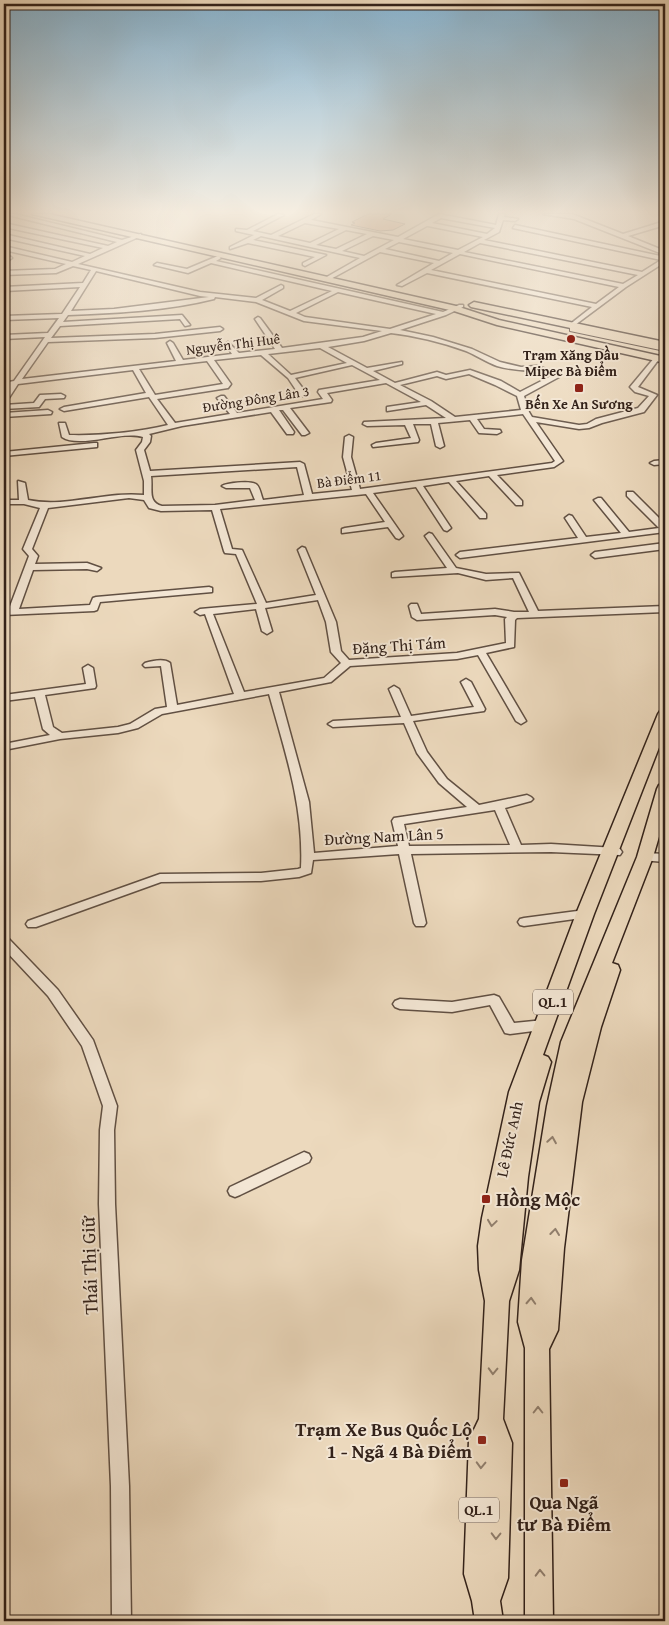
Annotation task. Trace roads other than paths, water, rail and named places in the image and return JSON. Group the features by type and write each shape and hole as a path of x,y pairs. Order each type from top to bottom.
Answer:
{"highway":[{"path":"395,290 572,326 624,344 664,352"},
{"path":"415,290 572,326 664,352"},
{"path":"458,304 600,344 624,344"},
{"path":"458,304 497,322 522,328 600,344 664,352"},
{"path":"506,319 522,328"},
{"name":"Lê Đức Anh","path":"496,1312 508,1270 517,1178 529,1102 548,1036 614,852 664,730"},
{"name":"QL.1","path":"655,858 665,789"},
{"name":"QL.1","path":"543,1616 537,1348 546,1330 553,1248 572,1102 574,1063 594,1018 655,858 665,824"},
{"name":"Lê Đức Anh","path":"484,1615 496,1578 498,1443 491,1419 496,1312 490,1270 489,1246 493,1218 519,1092 585,914 614,852"}],"street":[{"path":"4,399 81,290"},
{"path":"183,290 200,294 257,300 304,319 390,330 454,344 498,364 521,369 537,368 557,376 520,395 498,383 470,372 446,377 437,374 390,383"},
{"path":"257,300 276,290"},
{"path":"290,314 338,290 444,314"},
{"path":"518,290 596,306"},
{"path":"572,326 619,290"},
{"path":"4,318 114,311 179,304 221,296"},
{"name":"Nguyễn Thị Huê","path":"4,385 364,339 444,314 458,304"},
{"path":"58,324 182,317 187,325"},
{"path":"158,318 162,327"},
{"path":"258,319 280,351"},
{"path":"126,320 132,330"},
{"path":"4,337 155,336 220,329"},
{"path":"170,343 181,363"},
{"path":"228,344 236,356"},
{"path":"321,346 428,403 454,420"},
{"path":"262,352 290,377 303,394"},
{"path":"367,424 527,415 580,427 589,426 641,410 653,395 634,387 664,352"},
{"path":"64,409 226,386 227,384 209,359"},
{"path":"290,377 354,363"},
{"path":"367,370 400,363"},
{"path":"136,369 151,396 173,426"},
{"name":"Đường Đông Lân 3","path":"62,425 66,436 87,438 143,434 173,426 328,400 322,392 390,383"},
{"name":"Bà Điểm 11","path":"4,502 24,502 44,506 129,496 147,498 152,506 160,509 215,507 368,491 558,464 559,461 556,454 527,415 520,395"},
{"path":"4,407 36,405 43,397 61,396"},
{"path":"221,398 235,415"},
{"path":"390,409 428,403"},
{"path":"285,407 305,434"},
{"path":"273,409 290,432"},
{"path":"4,415 48,412"},
{"path":"472,418 482,431 497,432"},
{"path":"434,421 440,446"},
{"path":"376,445 415,440 408,422"},
{"path":"143,434 147,436 146,442 140,450 149,494 147,498"},
{"path":"349,438 347,457 356,492"},
{"path":"4,454 98,445"},
{"path":"654,463 665,462"},
{"path":"146,474 300,464 309,498"},
{"path":"491,474 519,503"},
{"path":"452,480 483,516"},
{"path":"21,483 24,502"},
{"path":"226,486 251,484 255,487 260,503"},
{"path":"418,484 447,528"},
{"path":"368,491 398,536"},
{"path":"630,494 662,530 665,539"},
{"path":"598,500 626,534"},
{"path":"44,506 27,549 34,556 8,612 94,608 96,600 208,590"},
{"path":"215,507 228,550 239,552 255,586 262,606 267,631"},
{"path":"569,518 584,540"},
{"path":"345,531 390,524"},
{"path":"460,556 662,530"},
{"path":"429,536 453,570"},
{"path":"595,555 665,546"},
{"path":"302,550 331,622 336,652 347,663"},
{"path":"29,567 87,566 97,568"},
{"path":"395,575 453,570 486,577 516,575 535,615"},
{"path":"240,696 205,613 322,597"},
{"path":"414,606 417,616 495,612 514,615 535,615 665,609"},
{"name":"Đặng Thị Tám","path":"4,747 60,736 118,730 134,726 160,711 172,708 327,680 347,663 457,656 511,645 510,619 514,615"},
{"path":"481,652 521,720"},
{"path":"148,665 165,663 172,708"},
{"path":"4,698 91,686 88,668"},
{"path":"333,724 408,719 480,709 466,682"},
{"path":"394,689 427,760 443,781 476,808"},
{"path":"273,690 305,802 308,857"},
{"path":"39,692 48,729 60,736"},
{"path":"420,923 398,821 499,806 527,799"},
{"path":"499,806 517,848"},
{"name":"Đường Nam Lân 5","path":"32,924 160,878 261,877 299,873 307,870 308,857 403,850 517,848 614,852"},
{"path":"524,922 585,914"},
{"name":"Thái Thị Giữ","path":"4,941 54,993 88,1044 110,1106 107,1130 107,1204 120,1486 122,1621"},
{"path":"400,1004 452,1007 494,1000 510,1029 544,1026"},
{"path":"235,1191 304,1158"}],"place":[{"name":"Trạm Xăng Dầu Mipec Bà Điểm","path":"571,339"},
{"name":"Bến Xe An Sương","path":"579,388"},
{"name":"Hồng Mộc","path":"486,1199"},
{"name":"Trạm Xe Bus Quốc Lộ 1 - Ngã 4 Bà Điểm","path":"482,1440"},
{"name":"Qua Ngã tư Bà Điểm","path":"564,1483"}]}
